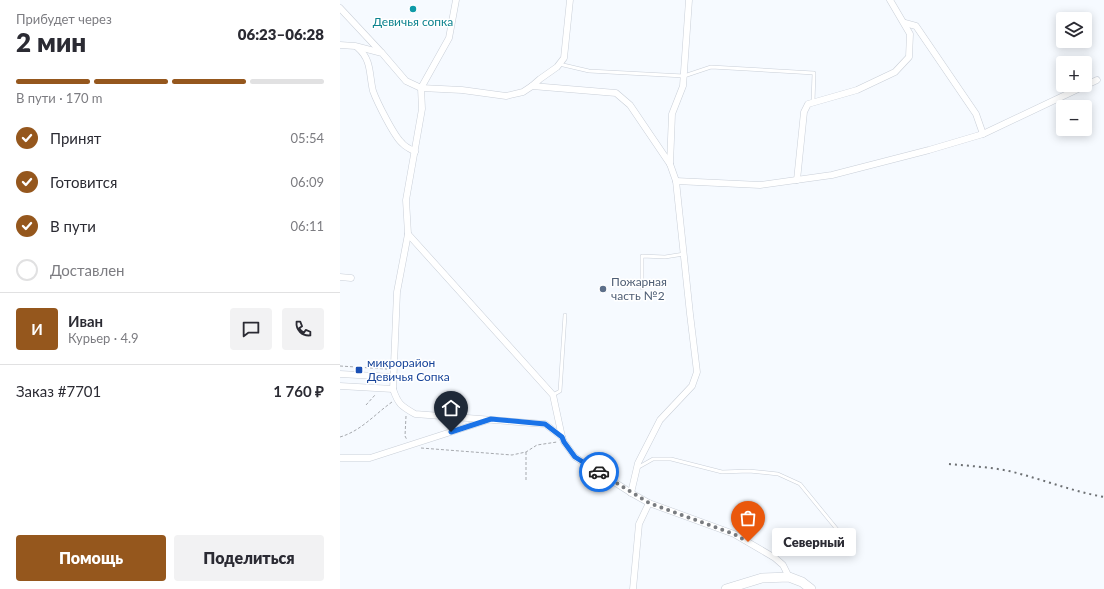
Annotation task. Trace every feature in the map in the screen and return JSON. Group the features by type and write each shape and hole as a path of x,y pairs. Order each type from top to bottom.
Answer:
{"main road":[{"path":"726,589 762,578 789,576 802,582 811,589"}],"street":[{"path":"456,0 449,38 421,88 422,109 406,200 408,234 397,292 393,369 393,389 396,399 401,406 415,414 545,424 563,440 575,457 631,493 649,503 734,534 775,558 783,565 789,576"},
{"path":"340,8 382,53 406,82 421,88 462,90 506,96 523,92 558,67 564,58 570,0"},
{"path":"670,164 672,114 683,86 689,0"},
{"path":"797,180 804,112 808,104 857,90 895,72 909,57 910,34 905,23 890,0"},
{"path":"905,23 916,26 976,114 984,134"},
{"path":"340,45 355,46 382,53"},
{"path":"355,46 363,53 370,67 373,91 384,116 402,143 415,152"},
{"path":"676,180 760,185 832,175 984,134 1097,80"},
{"path":"532,86 616,93 630,106 670,164 676,180 697,372 692,386 660,420 636,468 631,493"},
{"path":"408,234 554,395 563,440"},
{"path":"340,277 351,278"},
{"path":"340,374 393,377"},
{"path":"340,386 393,389"},
{"path":"340,458 370,458 491,419"},
{"path":"633,589 638,524 649,503"}],"lane":[{"path":"560,64 589,71 684,76 711,67 814,73 813,102"},
{"path":"642,288 642,256 664,257 684,254"},
{"path":"554,395 560,391 565,315"},
{"path":"636,468 653,459 671,459 722,472 749,471 778,474 800,484 840,533"}],"path":[{"path":"340,366 393,369"},
{"path":"340,437 350,434 396,399"},
{"path":"407,410 404,436 410,445 426,450 512,455 526,452 537,445 563,440"},
{"path":"526,452 526,481"}],"railway":[{"path":"949,464 1009,471 1080,492 1104,497"}],"way so far":[{"path":"599,472 649,503 734,534 748,542"}],"place":[{"name":"Девичья сопка","path":"413,9"},
{"name":"Пожарная часть №2","path":"603,289"},
{"name":"микрорайон Девичья Сопка","path":"359,370"},
{"name":"Северный","path":"748,542"}],"route":[{"path":"451,432 491,419 545,424 562,437 575,457 599,472"}]}
